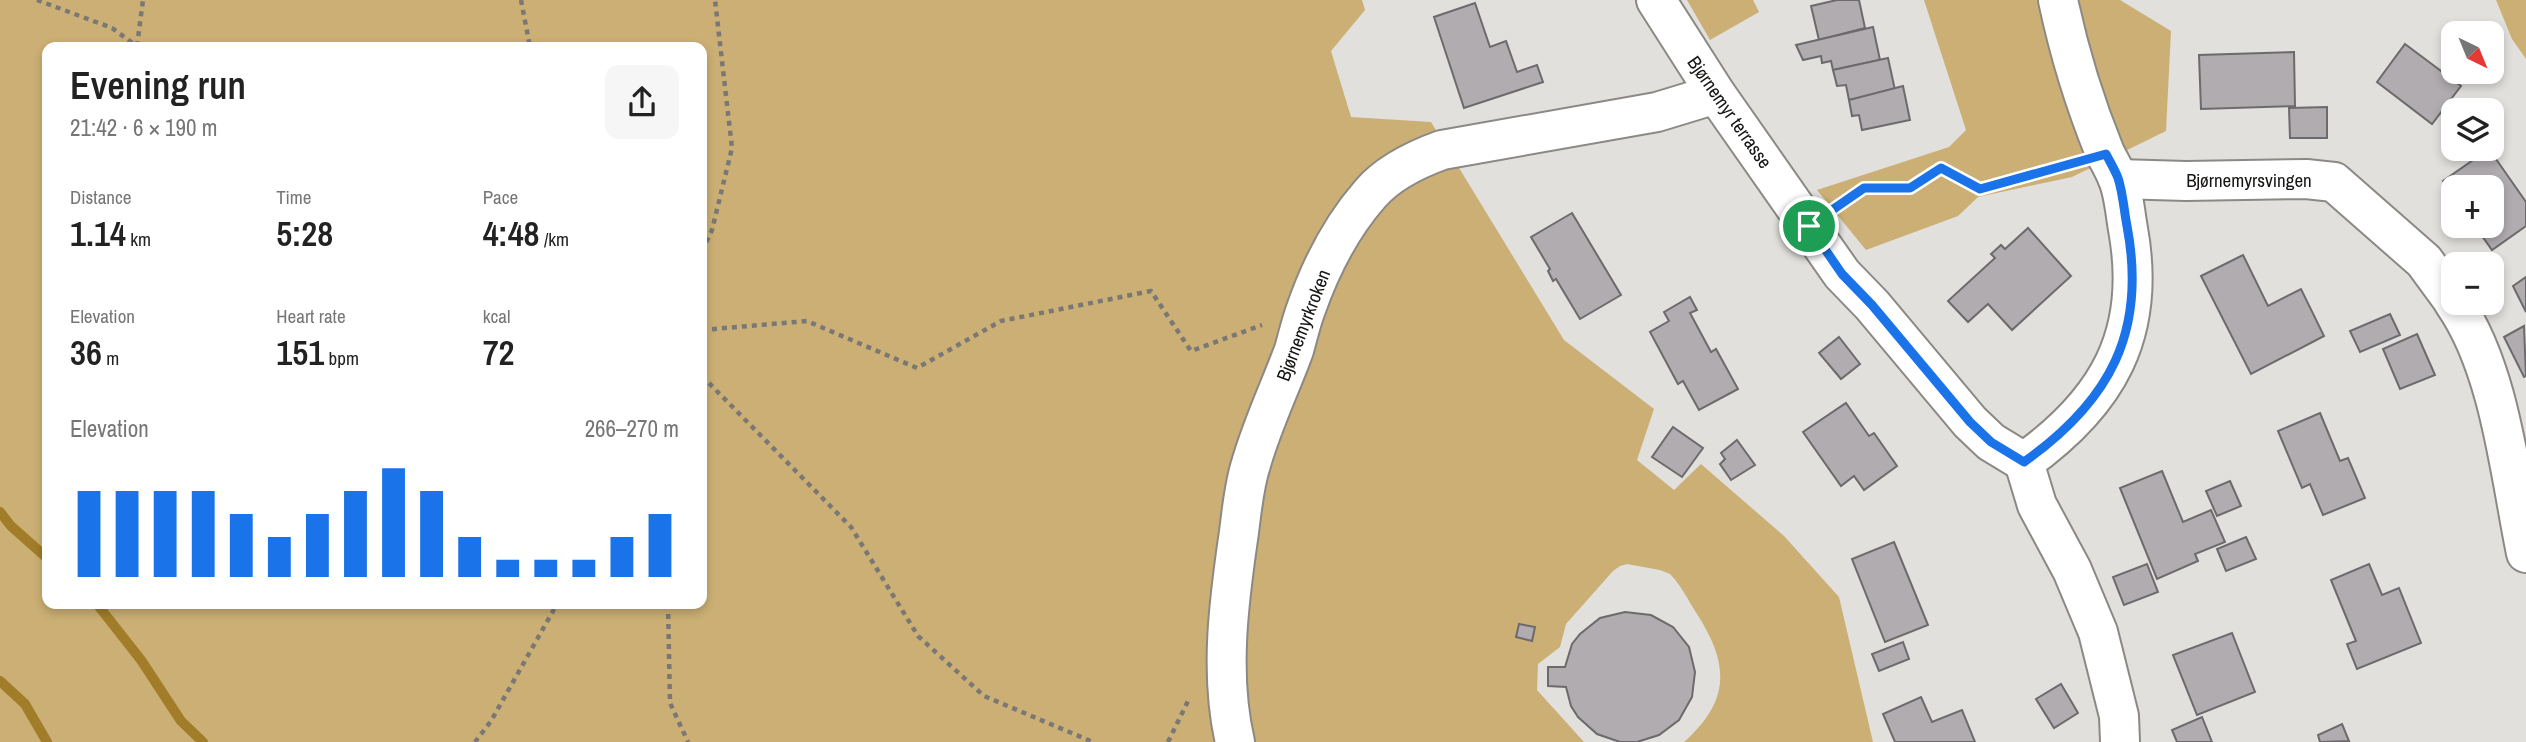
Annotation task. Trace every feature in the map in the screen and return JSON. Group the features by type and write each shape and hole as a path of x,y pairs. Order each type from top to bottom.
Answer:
{"street":[{"name":"Bjørnemyr terrasse","path":"1656,0 1716,94 1842,274 1872,305 1970,422 1991,442 2024,462"},
{"path":"2058,0 2080,84 2112,167 2129,238 2133,272 2129,322 2122,347 2104,384 2079,416 2054,440 2024,462 2037,505 2073,570 2098,632 2119,716 2120,742"},
{"name":"Bjørnemyrkroken","path":"1235,742 1230,720 1227,677 1228,629 1234,564 1251,464 1323,268 1345,229 1369,195 1393,175 1441,150 1657,112 1716,94"},
{"name":"Bjørnemyrsvingen","path":"2112,167 2186,181 2306,179 2334,182 2424,261 2441,285"},
{"name":"Bjørnemyrsvingen","path":"2460,315 2481,353 2499,416 2526,553"}],"path":[{"path":"37,0 112,28 130,42"},
{"path":"138,42 143,0"},
{"path":"522,0 529,42"},
{"path":"707,240 732,148 715,0"},
{"path":"1809,226 1864,188 1910,188 1941,168 1980,189 2112,167"},
{"path":"707,330 807,321 918,368 1002,321 1151,292 1191,351 1306,309"},
{"path":"707,381 851,527 918,636 984,696 1093,742"},
{"path":"475,742 491,721 554,609"},
{"path":"668,609 670,703 688,742"}],"shaded area":[{"path":"0,0 1362,0 1365,10 1331,51 1351,117 1431,122 1564,340 1654,409 1637,460 1674,490 1701,464 1784,536 1839,597 1873,742 1684,742 1710,711 1717,696 1720,681 1715,649 1708,632 1670,574 1627,564 1613,571 1566,624 1560,647 1538,664 1537,690 1584,742 0,742"},
{"path":"1687,0 1753,0 1759,12 1710,40"},
{"path":"1924,0 2120,0 2171,31 2166,131 2072,177 1978,197 1958,216 1866,250 1817,190 1949,147 1966,130"},
{"path":"2496,0 2526,0 2526,59 2512,39"}],"building":[{"path":"1837,0 1859,0 1865,28 1819,40 1811,6"},
{"path":"1475,3 1490,47 1506,41 1517,72 1537,65 1543,82 1464,108 1434,17"},
{"path":"1873,27 1880,60 1833,70 1831,61 1822,63 1821,56 1803,60 1796,45"},
{"path":"2405,44 2441,71 2441,84 2461,86 2452,98 2441,98 2441,112 2432,124 2377,82"},
{"path":"2294,52 2295,106 2201,109 2199,55"},
{"path":"1888,58 1895,90 1849,100 1846,85 1837,86 1833,70"},
{"path":"1903,86 1910,120 1862,130 1859,115 1852,116 1849,100"},
{"path":"2327,107 2327,138 2290,138 2289,108"},
{"path":"2472,161 2497,161 2526,202 2526,226 2492,250 2484,238 2504,238 2504,175 2452,175"},
{"path":"1572,213 1621,295 1580,319 1556,279 1553,281 1548,271 1550,269 1531,237"},
{"path":"2028,228 2071,276 2012,330 1988,304 1968,322 1948,301 1995,258 1991,254 2001,245 2005,249"},
{"path":"2243,255 2268,306 2301,289 2324,336 2251,374 2201,276"},
{"path":"2526,277 2526,312 2513,286"},
{"path":"1690,297 1697,310 1690,313 1711,352 1716,349 1738,389 1699,410 1683,381 1678,384 1650,332 1669,321 1664,312"},
{"path":"2390,314 2400,335 2360,352 2350,331"},
{"path":"2524,326 2526,376 2524,377 2504,337"},
{"path":"2417,334 2435,375 2400,389 2383,349"},
{"path":"1839,337 1860,364 1841,379 1819,353"},
{"path":"1846,403 1869,436 1874,433 1897,466 1864,490 1854,476 1841,486 1803,432"},
{"path":"2320,413 2340,461 2348,458 2365,498 2323,515 2310,484 2302,488 2278,431"},
{"path":"1673,427 1703,448 1682,477 1652,457"},
{"path":"1737,440 1755,465 1731,480 1720,464 1725,459 1721,453"},
{"path":"2162,471 2183,522 2211,510 2225,542 2195,554 2198,561 2157,579 2120,488"},
{"path":"2230,481 2241,506 2217,516 2206,491"},
{"path":"2246,537 2256,559 2226,571 2217,549"},
{"path":"1894,542 1928,625 1885,642 1852,559"},
{"path":"2147,564 2158,592 2124,605 2113,577"},
{"path":"2369,564 2382,595 2399,588 2421,643 2357,669 2347,644 2356,641 2331,580"},
{"path":"1625,612 1651,615 1673,627 1689,647 1695,672 1692,697 1679,720 1659,735 1637,742 1620,742 1597,734 1578,717 1571,706 1566,687 1548,686 1548,667 1565,667 1572,644 1580,634 1600,618"},
{"path":"1519,624 1535,627 1532,641 1516,637"},
{"path":"2232,633 2255,692 2197,715 2173,655"},
{"path":"1903,642 1909,659 1879,671 1872,654"},
{"path":"2061,684 2078,713 2054,728 2036,699"},
{"path":"1921,697 1932,722 1962,710 1975,742 1895,742 1883,714"},
{"path":"2202,717 2212,742 2177,742 2172,730"},
{"path":"2342,724 2349,741 2320,742 2318,735"}],"waterway":[{"path":"0,512 11,526 42,554"},
{"path":"101,609 141,660 181,721 203,742"},
{"path":"0,681 25,704 47,742"}],"route":[{"path":"2106,154 2118,179 2133,272 2129,322 2122,347 2104,384 2079,416 2054,440 2024,462 1991,442 1970,422 1872,305 1842,274 1809,226 1864,188 1910,188 1941,168 1980,189 2106,154"}]}
